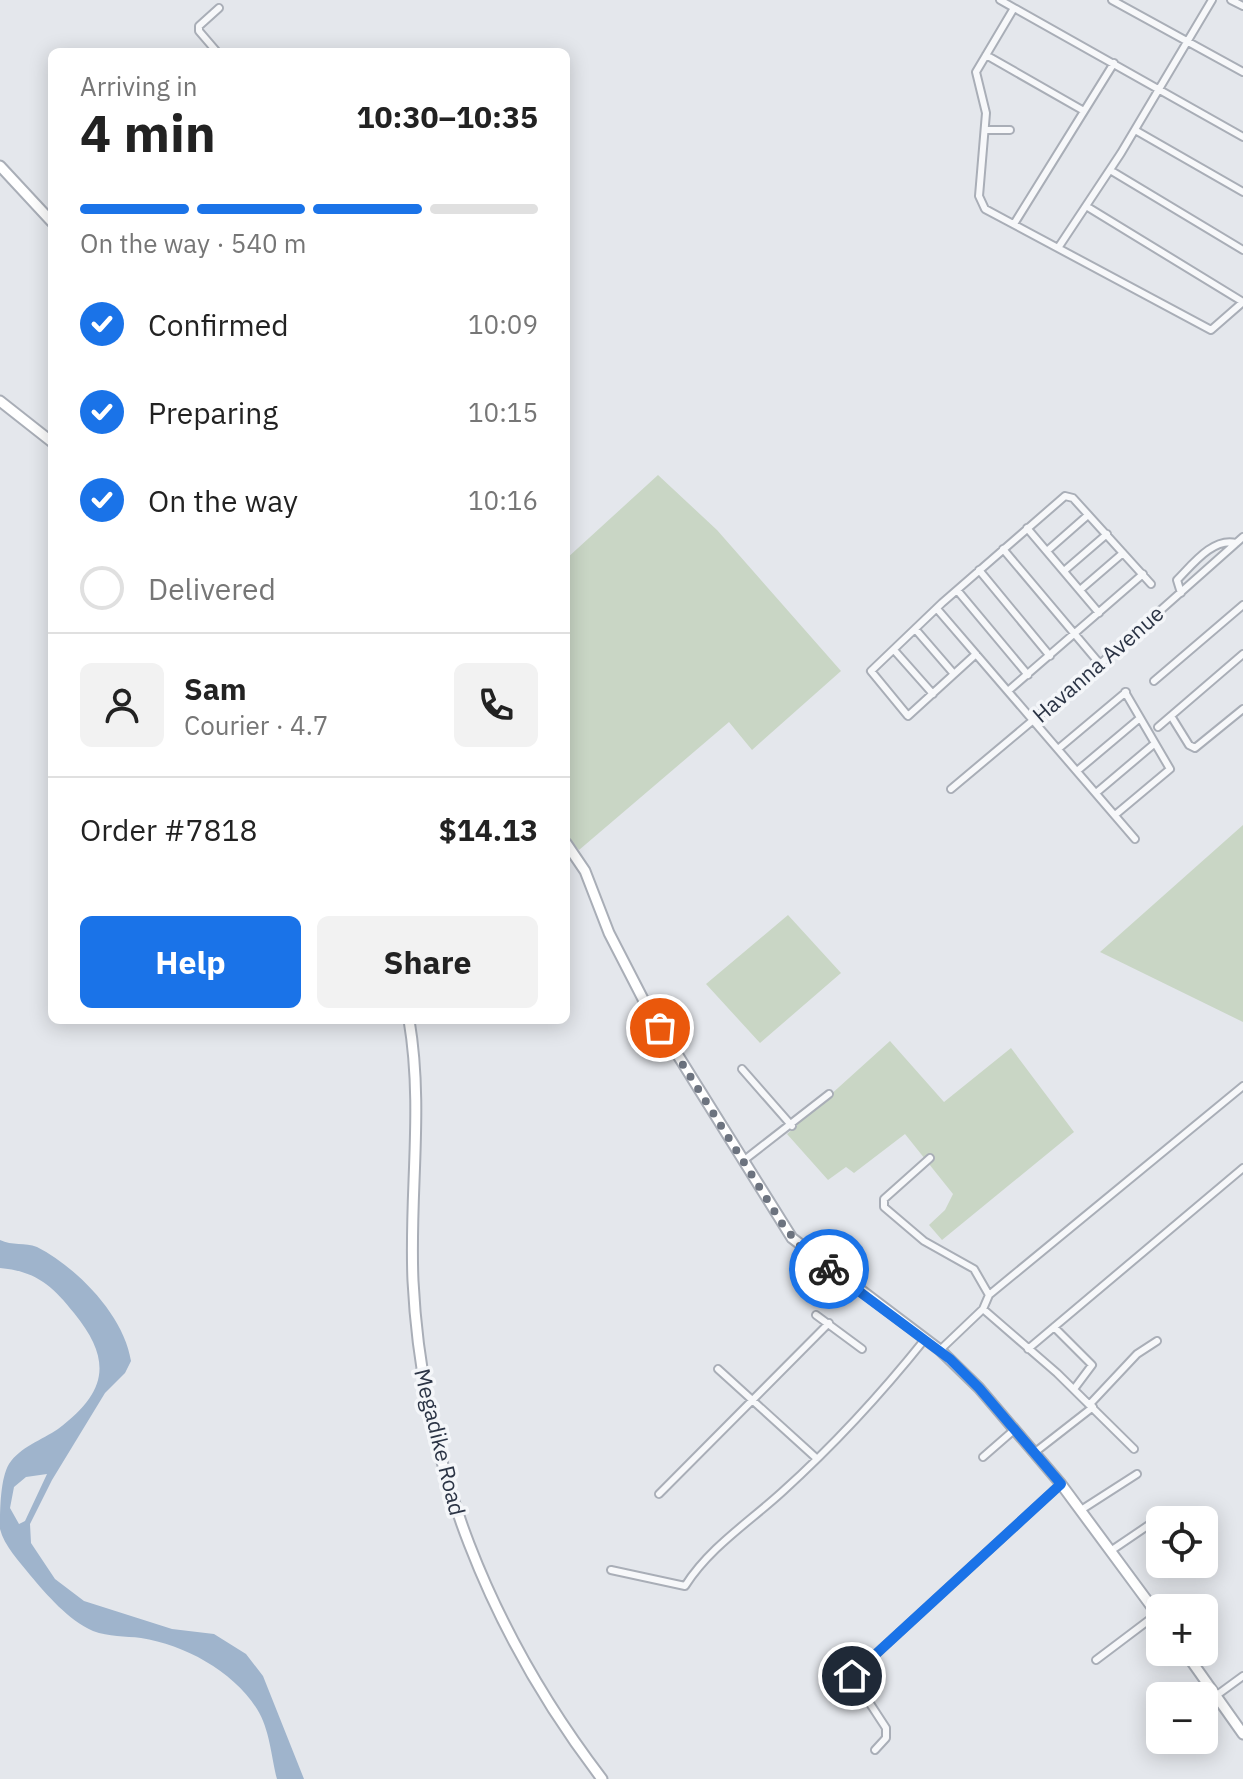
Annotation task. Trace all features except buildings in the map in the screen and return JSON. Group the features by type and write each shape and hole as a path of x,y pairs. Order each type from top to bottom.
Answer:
{"street":[{"path":"1000,0 1243,137"},
{"path":"1112,0 1243,72"},
{"path":"1128,9 1135,0"},
{"path":"1058,248 1135,130 1212,0"},
{"path":"1231,0 1243,6"},
{"path":"214,48 199,31 199,26 219,8"},
{"path":"1014,8 976,72 987,130 979,196 985,209 1211,330 1243,302 1086,206"},
{"path":"986,55 1084,111"},
{"path":"1014,224 1114,63"},
{"path":"987,130 1010,130"},
{"path":"1135,130 1243,192"},
{"path":"0,166 48,218"},
{"path":"1110,170 1243,250"},
{"path":"0,401 48,439"},
{"path":"976,654 908,716 871,671 979,570 1065,496 1073,498 1151,584"},
{"path":"1047,551 1088,515"},
{"path":"1027,528 1099,613"},
{"path":"1064,571 1107,534"},
{"name":"Havanna Avenue","path":"951,789 1100,664 1243,537"},
{"path":"1181,593 1177,583 1179,578 1214,545 1227,541 1236,543"},
{"path":"1003,549 1100,664"},
{"path":"1080,590 1123,553"},
{"path":"979,570 1050,656"},
{"path":"1008,691 1143,574"},
{"path":"957,590 1028,675"},
{"path":"1154,681 1243,605"},
{"path":"938,610 1135,839"},
{"path":"916,630 954,674"},
{"path":"894,650 933,694"},
{"path":"1158,727 1243,654"},
{"path":"1058,749 1126,692 1170,769 1115,815"},
{"path":"1171,716 1189,745 1195,748 1243,709"},
{"path":"1077,771 1140,718"},
{"path":"1096,793 1154,744"},
{"path":"570,849 585,871 609,933 644,1001 783,1225 803,1250 940,1350 979,1388 1061,1484 1146,1599"},
{"name":"Megadike Road","path":"409,1024 418,1094 415,1313 434,1435 457,1514 483,1582 545,1697 602,1779"},
{"path":"742,1069 792,1126"},
{"path":"940,1350 983,1309 989,1295 1243,1086"},
{"path":"742,1161 792,1126 829,1094"},
{"path":"930,1158 883,1204 924,1241 974,1269 989,1295"},
{"path":"1028,1349 1243,1168"},
{"path":"983,1309 1074,1389 1134,1449"},
{"path":"816,1315 862,1349"},
{"path":"659,1494 829,1323"},
{"path":"1054,1327 1091,1363 1092,1369 1074,1389"},
{"path":"611,1570 685,1586 708,1555 783,1490 878,1398 925,1339"},
{"path":"1034,1453 1091,1406 1137,1354 1157,1341"},
{"path":"718,1369 815,1457"},
{"path":"983,1457 1014,1430"},
{"path":"1081,1510 1137,1474"},
{"path":"875,1750 886,1738 886,1728 852,1676 1061,1484"},
{"path":"1112,1550 1146,1527"},
{"path":"1096,1660 1146,1625"},
{"path":"1218,1694 1243,1676"},
{"path":"1218,1696 1243,1734"}],"green space":[{"path":"658,475 717,530 841,671 752,750 729,722 579,850 570,840 570,555"},
{"path":"1243,825 1243,1022 1100,952"},
{"path":"788,915 841,973 760,1043 706,984"},
{"path":"890,1041 944,1102 1011,1048 1074,1132 942,1240 929,1225 945,1210 953,1194 905,1134 854,1173 846,1167 828,1180 787,1134"}],"water":[{"path":"0,1240 37,1247 53,1256 83,1280 109,1311 127,1344 131,1361 125,1373 105,1393 52,1480 30,1524 31,1543 55,1579 84,1601 172,1629 214,1634 246,1654 263,1676 304,1779 277,1779 261,1717 235,1683 206,1662 174,1647 141,1638 105,1634 84,1626 51,1599 5,1542 0,1529 0,1505 9,1464 25,1448 58,1429 87,1402 95,1389 99,1361 87,1330 58,1295 33,1276 0,1268","holes":["47,1474 25,1521 19,1524 10,1508 14,1487 26,1477"]}],"way so far":[{"path":"660,1028 792,1238 829,1269"}],"route":[{"path":"829,1269 950,1359 979,1388 1061,1484 852,1676"}]}
